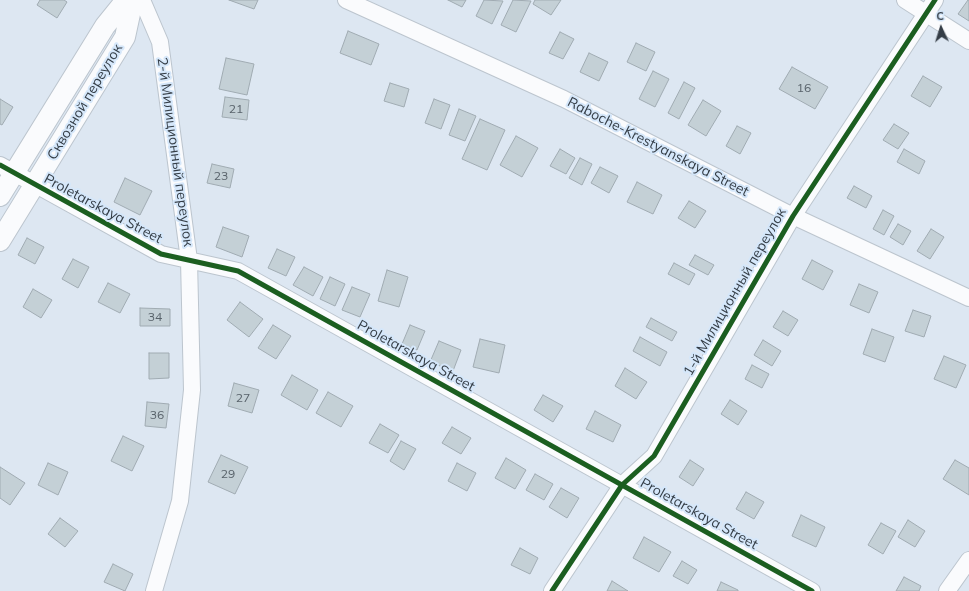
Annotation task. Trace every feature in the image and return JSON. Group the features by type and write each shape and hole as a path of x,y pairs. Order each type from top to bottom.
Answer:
{"street":[{"name":"Сквозной переулок","path":"0,196 7,169 105,26 126,0"},
{"name":"Сквозной переулок","path":"0,241 125,37 133,0"},
{"name":"2-й Милиционный переулок","path":"142,0 160,42 189,260 192,390 180,501 154,591"},
{"name":"Raboche-Krestyanskaya Street","path":"346,0 564,99 793,216 969,298"},
{"path":"904,0 969,41"},
{"name":"1-й Милиционный переулок","path":"552,591 622,485 654,456 793,216 935,0"},
{"name":"Proletarskaya Street","path":"7,169 161,254 238,271 812,591"},
{"path":"947,591 969,560"}],"building":[{"path":"40,0 64,0 67,2 57,18 37,5"},
{"path":"229,0 258,0 254,9"},
{"path":"448,0 466,0 462,7"},
{"path":"484,0 503,1 492,24 476,16"},
{"path":"513,0 531,1 516,32 501,25"},
{"path":"535,0 561,0 551,15 533,4"},
{"path":"969,0 969,21 958,14"},
{"path":"348,31 379,44 371,65 340,53"},
{"path":"560,32 574,39 563,59 549,53"},
{"path":"636,43 655,52 646,71 627,62"},
{"path":"589,53 608,62 599,81 580,72"},
{"path":"226,58 254,64 247,95 219,89"},
{"path":"792,67 828,87 815,109 779,89"},
{"path":"653,71 669,79 655,107 639,99"},
{"path":"923,76 942,87 930,107 911,96"},
{"path":"684,82 695,88 679,119 668,113"},
{"path":"390,83 409,89 404,107 384,101"},
{"path":"225,97 249,100 247,120 222,117"},
{"path":"0,99 13,107 2,125 0,124"},
{"path":"434,99 450,105 441,129 425,123"},
{"path":"703,100 721,111 706,136 688,125"},
{"path":"459,109 476,116 465,141 449,135"},
{"path":"480,119 505,130 487,170 462,159"},
{"path":"894,124 909,133 898,149 883,140"},
{"path":"737,126 751,133 740,154 726,146"},
{"path":"516,136 538,148 522,177 500,165"},
{"path":"560,149 575,158 566,174 550,166"},
{"path":"904,149 925,161 919,174 897,162"},
{"path":"580,158 592,164 582,185 569,178"},
{"path":"212,164 234,169 230,188 207,183"},
{"path":"600,167 618,176 609,193 591,183"},
{"path":"125,178 152,191 140,215 114,202"},
{"path":"637,182 662,195 653,214 627,202"},
{"path":"854,186 872,196 866,208 847,198"},
{"path":"689,201 706,211 695,228 678,218"},
{"path":"883,210 894,216 884,235 873,229"},
{"path":"898,224 911,231 903,245 890,237"},
{"path":"223,227 249,236 242,257 216,247"},
{"path":"931,229 944,237 930,259 917,251"},
{"path":"27,238 44,247 35,264 18,255"},
{"path":"277,249 295,257 286,276 268,268"},
{"path":"695,255 714,265 708,275 689,265"},
{"path":"73,259 89,267 78,288 62,279"},
{"path":"812,260 833,271 823,290 802,279"},
{"path":"674,263 695,274 689,285 668,274"},
{"path":"304,267 323,277 313,296 293,285"},
{"path":"387,270 408,277 399,307 378,301"},
{"path":"330,277 345,284 335,306 320,299"},
{"path":"108,283 130,294 120,313 98,302"},
{"path":"859,284 878,292 869,313 850,305"},
{"path":"352,287 370,294 360,317 342,310"},
{"path":"33,289 52,300 41,318 23,307"},
{"path":"240,302 263,319 249,337 227,320"},
{"path":"140,308 170,309 170,326 140,326"},
{"path":"913,310 931,316 924,337 905,331"},
{"path":"783,311 798,320 788,336 773,327"},
{"path":"651,318 677,332 672,341 646,327"},
{"path":"273,325 291,336 276,359 258,348"},
{"path":"410,325 425,331 417,350 402,344"},
{"path":"872,329 894,337 885,362 863,354"},
{"path":"640,337 667,352 660,366 633,351"},
{"path":"480,339 505,345 499,373 473,367"},
{"path":"763,340 781,351 772,366 754,355"},
{"path":"439,341 461,350 453,371 430,362"},
{"path":"149,353 169,353 169,378 149,379"},
{"path":"944,356 966,365 956,388 934,379"},
{"path":"752,365 769,374 762,388 745,379"},
{"path":"625,368 647,382 636,399 615,386"},
{"path":"292,375 318,390 307,410 281,395"},
{"path":"234,383 259,390 252,413 228,406"},
{"path":"328,392 353,406 341,427 316,413"},
{"path":"543,395 563,406 553,422 534,410"},
{"path":"730,400 747,411 738,425 721,414"},
{"path":"147,402 169,404 166,428 145,426"},
{"path":"595,411 621,425 613,442 586,429"},
{"path":"380,424 399,435 388,453 369,443"},
{"path":"452,427 471,438 461,454 442,443"},
{"path":"123,436 144,446 132,471 111,461"},
{"path":"401,441 416,449 404,470 390,461"},
{"path":"221,455 248,467 235,494 208,482"},
{"path":"506,458 526,470 515,489 495,478"},
{"path":"690,460 704,469 693,486 679,477"},
{"path":"955,460 969,468 969,495 943,479"},
{"path":"48,463 68,472 58,495 38,485"},
{"path":"457,463 476,473 467,491 448,481"},
{"path":"0,467 25,483 10,505 0,498"},
{"path":"535,474 553,484 544,500 526,490"},
{"path":"561,488 579,498 567,518 549,507"},
{"path":"746,492 764,502 754,519 736,509"},
{"path":"801,515 825,527 816,547 792,536"},
{"path":"60,518 78,531 65,547 48,534"},
{"path":"908,520 925,531 915,547 898,537"},
{"path":"881,523 896,531 883,554 868,545"},
{"path":"644,537 671,552 659,572 633,558"},
{"path":"520,548 538,558 530,574 511,565"},
{"path":"682,561 697,570 688,584 673,576"},
{"path":"113,564 133,574 125,591 104,582"},
{"path":"904,577 921,586 919,591 896,591"},
{"path":"612,581 628,591 607,591"},
{"path":"721,582 738,590 738,591 717,591"}],"cycle path":[{"path":"552,591 622,485 654,456 793,216 935,0"},
{"path":"0,165 161,254 238,271 812,591"}]}
